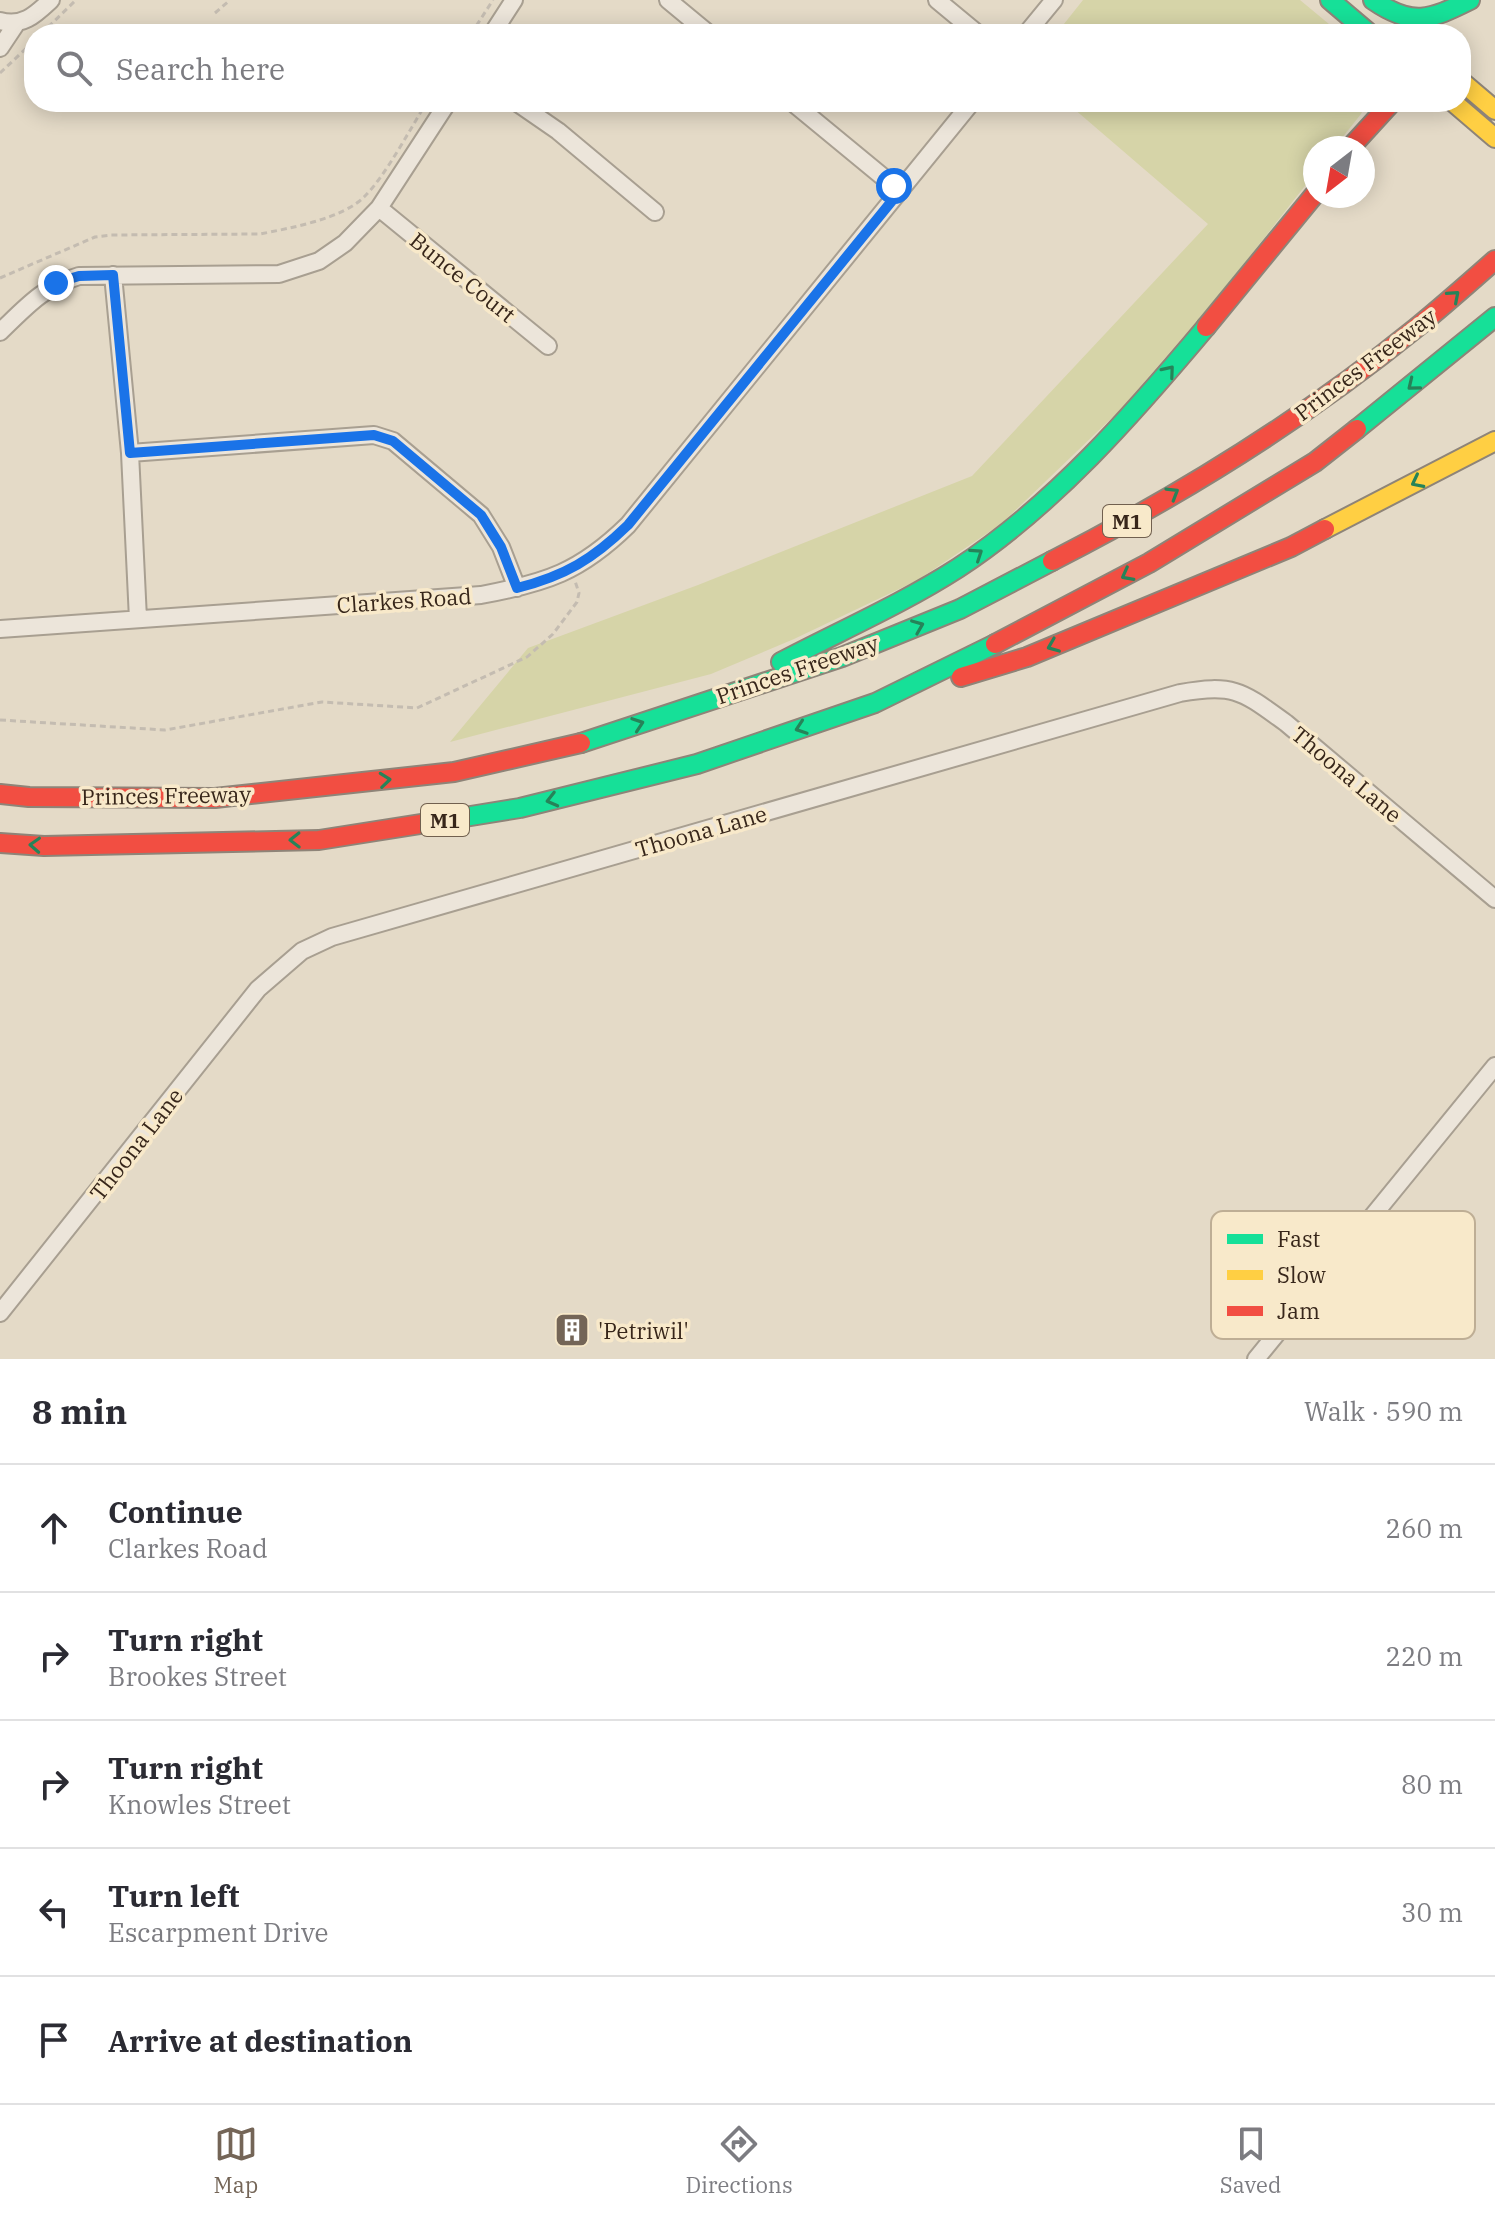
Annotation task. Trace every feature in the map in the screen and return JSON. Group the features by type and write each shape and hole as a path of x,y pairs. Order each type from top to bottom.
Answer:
{"main road":[{"path":"1330,0 1358,24"},
{"path":"1362,0 1391,24"},
{"path":"1373,0 1395,15 1415,20 1433,18 1470,0"},
{"path":"1465,21 1487,0"},
{"path":"1471,90 1495,110"},
{"path":"1359,136 1372,112"},
{"path":"1361,136 1383,112"},
{"path":"1465,112 1495,138"},
{"path":"712,698 921,589 981,552 1039,505 1100,446 1166,375 1303,208"},
{"name":"Princes Freeway","path":"0,794 29,797 215,798 454,772 588,741 842,657 960,609 1101,536 1252,445 1338,387 1416,328 1495,260"},
{"name":"Princes Freeway","path":"0,843 44,846 319,840 504,811 697,764 875,703 1149,563 1315,462 1495,317"},
{"path":"875,703 1027,657 1176,596 1291,547 1495,441"}],"street":[{"path":"0,48 8,23 29,19 51,0"},
{"path":"498,24 514,0"},
{"path":"668,0 697,24"},
{"path":"937,0 966,24"},
{"path":"1034,24 1054,0"},
{"path":"0,332 41,293 56,283 79,276 279,274 319,261 345,243 379,208 441,112"},
{"path":"530,112 558,131 655,212"},
{"path":"804,112 900,191"},
{"name":"Clarkes Road","path":"0,629 481,595 517,588 569,571 606,546 628,525 964,112"},
{"name":"Bunce Court","path":"379,208 548,346"},
{"path":"113,275 130,453 138,619"},
{"path":"130,453 374,435 384,437 393,441 481,515 501,547 517,588"},
{"name":"Thoona Lane","path":"0,1313 258,989 302,951 332,937 1165,697 1211,687 1235,689 1260,704 1495,899"},
{"path":"1377,1211 1495,1066"},
{"path":"1256,1359 1272,1339"}],"path":[{"path":"51,24 76,0"},
{"path":"215,13 230,0"},
{"path":"477,24 493,0"},
{"path":"0,73 24,50"},
{"path":"0,278 95,237 260,234 337,213 365,196 420,112"},
{"path":"0,720 165,730 322,702 417,708 538,649 577,602 577,586 569,571"}],"shaded area":[{"path":"1083,0 1300,0 1329,24 1064,24"},
{"path":"1078,112 1362,112 1344,136 1303,136 1303,188 1222,292 1121,409 1001,524 918,580 794,639 711,674 450,742 528,648 698,585 972,476 1208,224"}],"traffic: fast":[{"path":"1330,0 1358,24"},
{"path":"1373,0 1399,14 1421,18 1470,0"},
{"path":"1357,429 1495,317"},
{"path":"781,662 915,594 993,543 1091,456 1206,327"},
{"path":"581,743 842,657 960,609 1052,561"},
{"path":"446,820 520,808 697,764 875,703 995,644"}],"traffic: slow":[{"path":"1471,90 1495,110"},
{"path":"1465,112 1495,138"},
{"path":"1325,529 1495,441"}],"traffic: jam":[{"path":"1361,136 1383,112"},
{"path":"1206,327 1304,208"},
{"path":"1052,561 1147,510 1286,424 1374,361 1495,260"},
{"path":"995,644 1149,563 1315,462 1357,429"},
{"path":"961,677 1027,657 1291,547 1325,529"},
{"path":"0,794 29,797 215,798 454,772 581,743"},
{"path":"0,843 44,846 319,840 446,820"}],"place":[{"name":"'Petriwil'","path":"572,1330"}],"route":[{"path":"56,283 79,276 113,275 130,453 374,435 384,437 393,441 481,515 501,547 517,588 572,570 606,546 628,525 900,191 894,186"}]}
